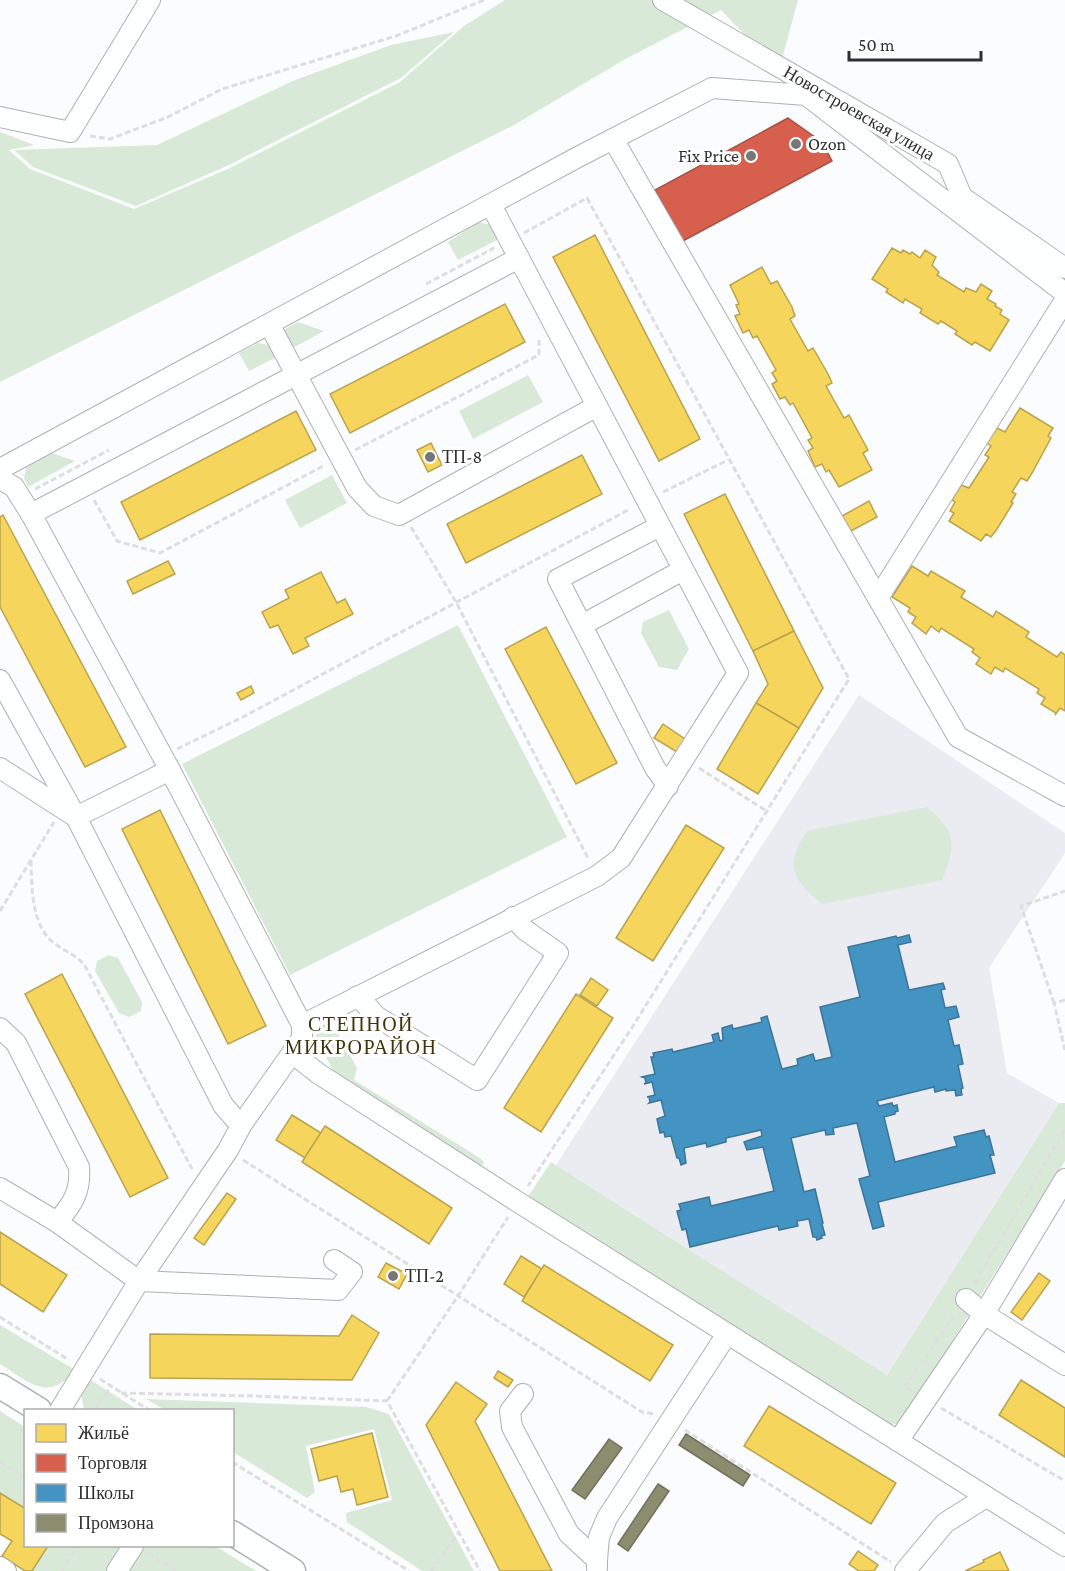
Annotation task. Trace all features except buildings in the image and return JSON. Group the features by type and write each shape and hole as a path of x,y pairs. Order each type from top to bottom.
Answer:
{"main road":[{"path":"0,1386 37,1409"},
{"path":"234,1534 293,1571"}],"street":[{"path":"0,117 70,132 150,0"},
{"name":"Новостроевская улица","path":"663,0 948,164 962,196 1065,268"},
{"path":"0,469 712,88 806,95 1065,293"},
{"path":"613,139 958,737 1065,796"},
{"path":"302,1025 597,876 621,858 738,674 491,205"},
{"path":"31,514 519,258"},
{"path":"878,598 1065,300"},
{"path":"269,324 357,488 374,506 399,515 597,406"},
{"path":"0,479 14,487 31,514 166,763 302,1025 302,1038 242,1124 228,1150 139,1281 61,1409"},
{"path":"660,526 558,579 656,768 668,786"},
{"path":"582,625 683,570"},
{"path":"0,680 223,1105 234,1119 242,1124"},
{"path":"70,812 166,763"},
{"path":"0,768 70,812"},
{"path":"358,996 376,1016 477,1080 558,953 525,930 513,917"},
{"path":"0,1029 16,1043 80,1167 80,1184 69,1209 57,1222"},
{"path":"291,1053 319,1074 518,1202 1065,1546"},
{"path":"898,1441 984,1314 1065,1179"},
{"path":"0,1188 57,1222 139,1281 338,1290 352,1272 334,1260"},
{"path":"966,1299 984,1314 1065,1365"},
{"path":"597,1565 599,1537 608,1518 728,1334"},
{"path":"523,1394 510,1411 512,1427 569,1534 597,1565"},
{"path":"906,1571 945,1523 986,1497"},
{"path":"117,1571 137,1547"},
{"path":"0,1567 6,1571"}],"path":[{"path":"70,132 110,139 168,117 222,89 396,36 484,0"},
{"path":"387,1401 633,1026 849,680 588,198 425,284"},
{"path":"20,497 112,448"},
{"path":"166,763 243,717 456,602 647,500 728,460"},
{"path":"399,515 414,530 456,602 597,876"},
{"path":"698,767 768,812"},
{"path":"0,911 31,861 70,812"},
{"path":"31,861 35,909 41,927 54,943 79,958 85,966 201,1190"},
{"path":"1065,891 1021,906 1054,1003 1065,1050"},
{"path":"1054,1003 1065,1000"},
{"path":"228,1150 642,1412 660,1415 671,1421 906,1571"},
{"path":"96,1409 111,1386"},
{"path":"121,1393 387,1401"},
{"path":"387,1401 480,1571"},
{"path":"0,1462 24,1477"},
{"path":"234,1463 409,1571"},
{"path":"431,1571 459,1532"},
{"path":"62,1571 77,1547"},
{"path":"137,1547 177,1571"}],"shaded area":[{"path":"859,695 1065,833 1065,853 989,968 1007,1073 1059,1103 887,1375 556,1165"}],"green space":[{"path":"505,0 798,0 779,70 721,10 627,58 514,125 0,382 0,132 34,145 9,150 30,169 134,209 230,168 400,82 464,26"},
{"path":"454,32 401,78 231,164 136,206 33,167 14,150 157,145 295,80 391,45"},
{"path":"479,222 491,225 499,239 458,260 448,242"},
{"path":"298,322 324,331 289,350 282,331"},
{"path":"258,343 273,346 279,356 249,371 239,353"},
{"path":"528,375 543,402 473,439 459,411"},
{"path":"49,452 75,461 28,487 24,478 27,464"},
{"path":"332,475 347,503 300,528 285,500"},
{"path":"669,610 689,649 677,670 659,667 641,633 643,622"},
{"path":"458,625 567,837 290,975 182,764"},
{"path":"927,807 944,824 951,840 950,858 942,880 822,904 798,879 794,863 795,854 807,831"},
{"path":"109,955 118,958 142,1002 141,1011 129,1017 119,1013 95,971 97,961"},
{"path":"325,1025 336,1030 357,1068 354,1080 480,1158 484,1162 482,1166 477,1167 335,1075 316,1036 316,1032"},
{"path":"1059,1103 1065,1103 1065,1161 904,1418 896,1424 887,1425 527,1198 551,1162 887,1375"},
{"path":"0,1325 75,1370 56,1386 47,1388 20,1377 0,1364"},
{"path":"89,1379 136,1409 84,1409 81,1392"},
{"path":"146,1399 366,1407 389,1414 474,1571 422,1571 347,1522 346,1513 392,1500 374,1429 306,1446 315,1492 307,1498 234,1453 234,1409 163,1409"},
{"path":"0,1411 24,1426 24,1508 0,1493"},
{"path":"47,1547 123,1547 108,1571 32,1571"},
{"path":"140,1547 217,1547 256,1571 126,1571"}],"place":[{"name":"Ozon","path":"796,144"},
{"name":"Fix Price","path":"751,156"},
{"name":"ТП-8","path":"430,457"},
{"name":"ТП-2","path":"393,1276"}],"district":[{"name":"СТЕПНОЙ МИКРОРАЙОН","path":"361,1036"}]}
